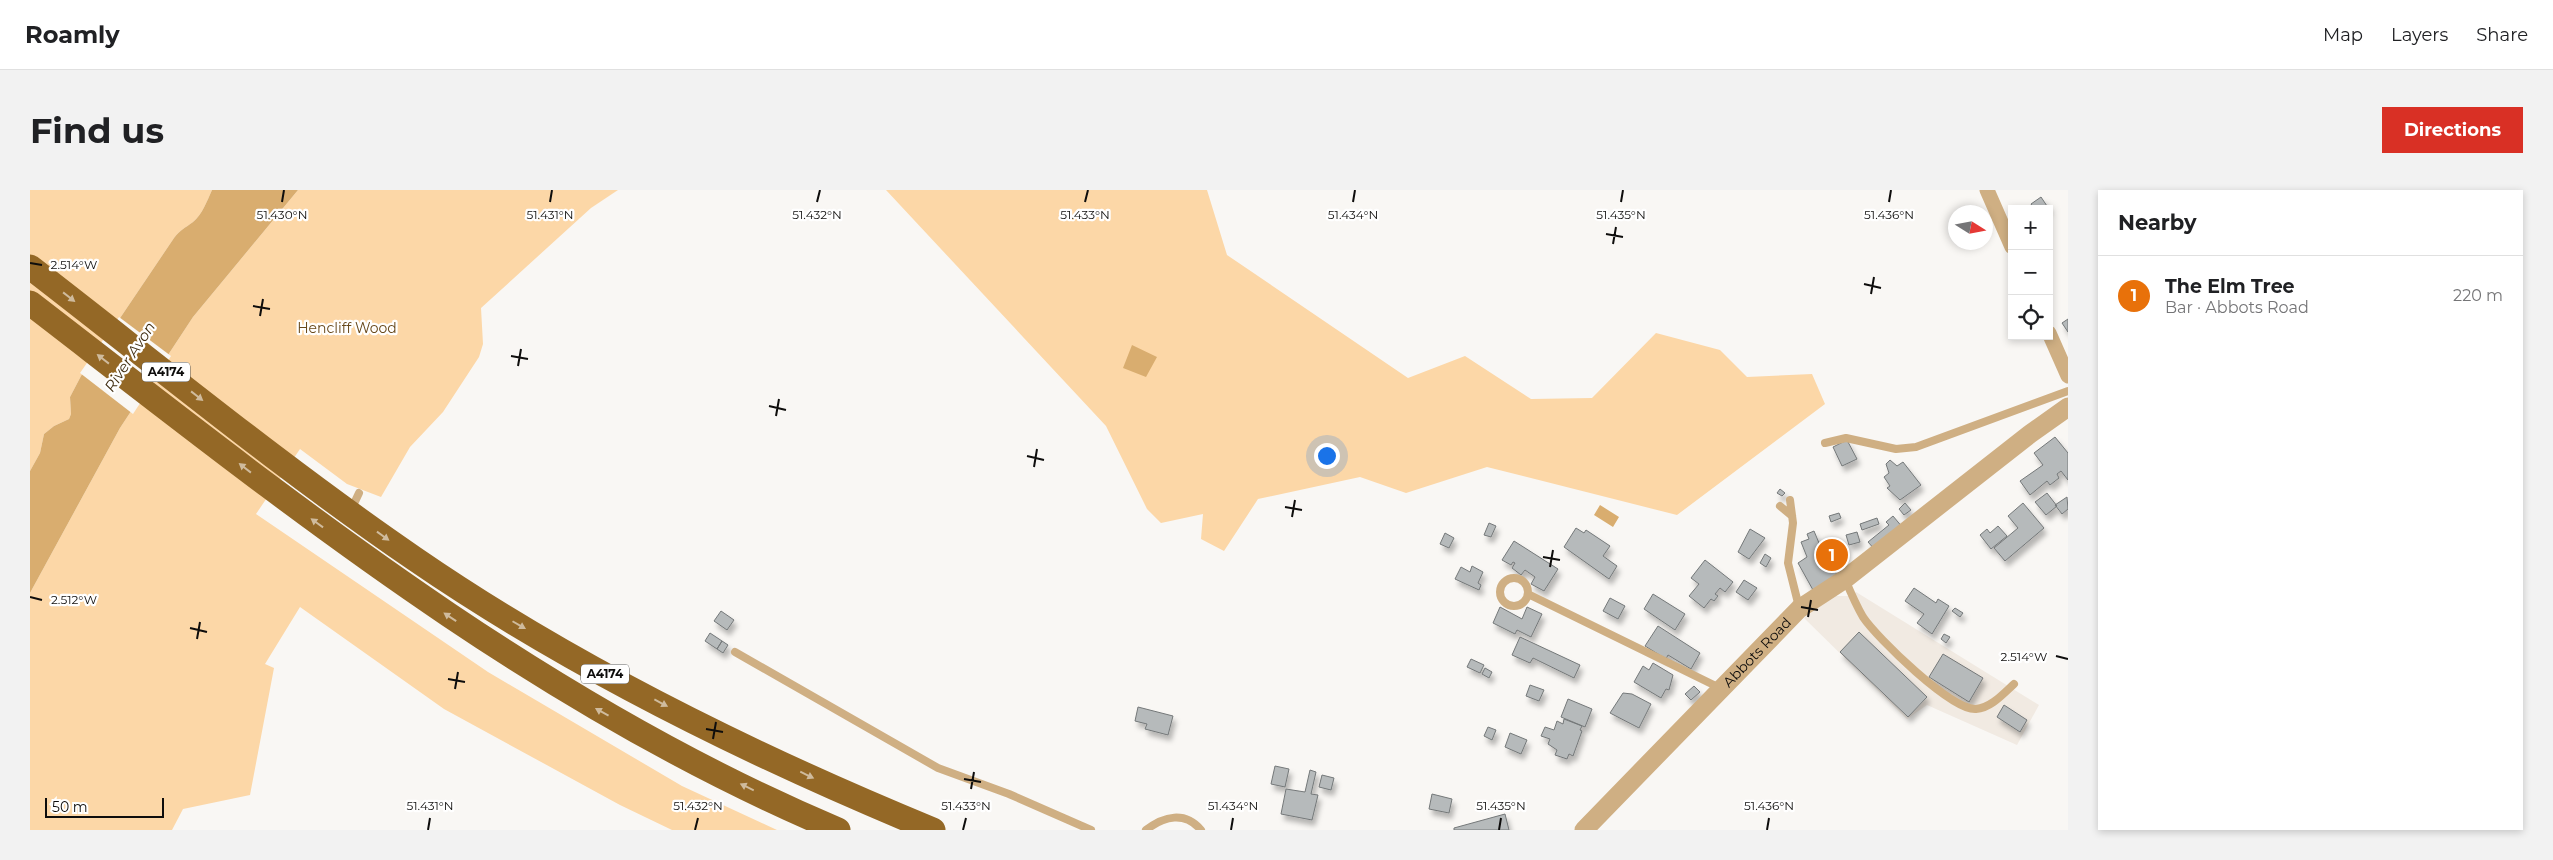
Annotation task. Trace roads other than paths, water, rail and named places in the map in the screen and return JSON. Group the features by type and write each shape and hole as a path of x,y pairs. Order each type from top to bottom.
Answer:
{"highway":[{"name":"A4174","path":"30,267 301,476 354,502 415,559 464,591 589,666 706,726 832,787 933,830"},
{"name":"A4174","path":"30,303 284,498 406,587 504,654 580,700 688,759 838,830"}],"street":[{"path":"1987,190 2008,238"},
{"path":"2052,340 2068,376"},
{"name":"Abbots Road","path":"1584,830 1799,609 1845,579 2030,434 2068,407"}],"lane":[{"path":"1825,442 1846,438 1896,448 1916,447 2068,391"},
{"path":"1790,500 1792,516 1788,563 1799,609"},
{"path":"1780,506 1792,516"},
{"path":"1845,579 1864,618 1897,654 1911,669 1964,707 1977,709 1992,703 2014,684"},
{"path":"1528,594 1722,689"},
{"path":"735,652 938,768 1009,794 1091,830"},
{"path":"1146,830 1162,819 1171,817 1188,820 1201,830"}],"water":[{"name":"River Avon","path":"212,190 298,190 193,317 120,428 30,593 30,471 40,453 44,434 54,426 69,419 71,414 70,397 81,376 174,238 199,216"},
{"path":"1132,345 1157,357 1146,377 1123,368"},
{"path":"1600,505 1619,517 1613,527 1594,515"}],"place":[{"name":"The Elm Tree","path":"1832,555"}],"park label":[{"name":"Hencliff Wood","path":"347,328"}]}
